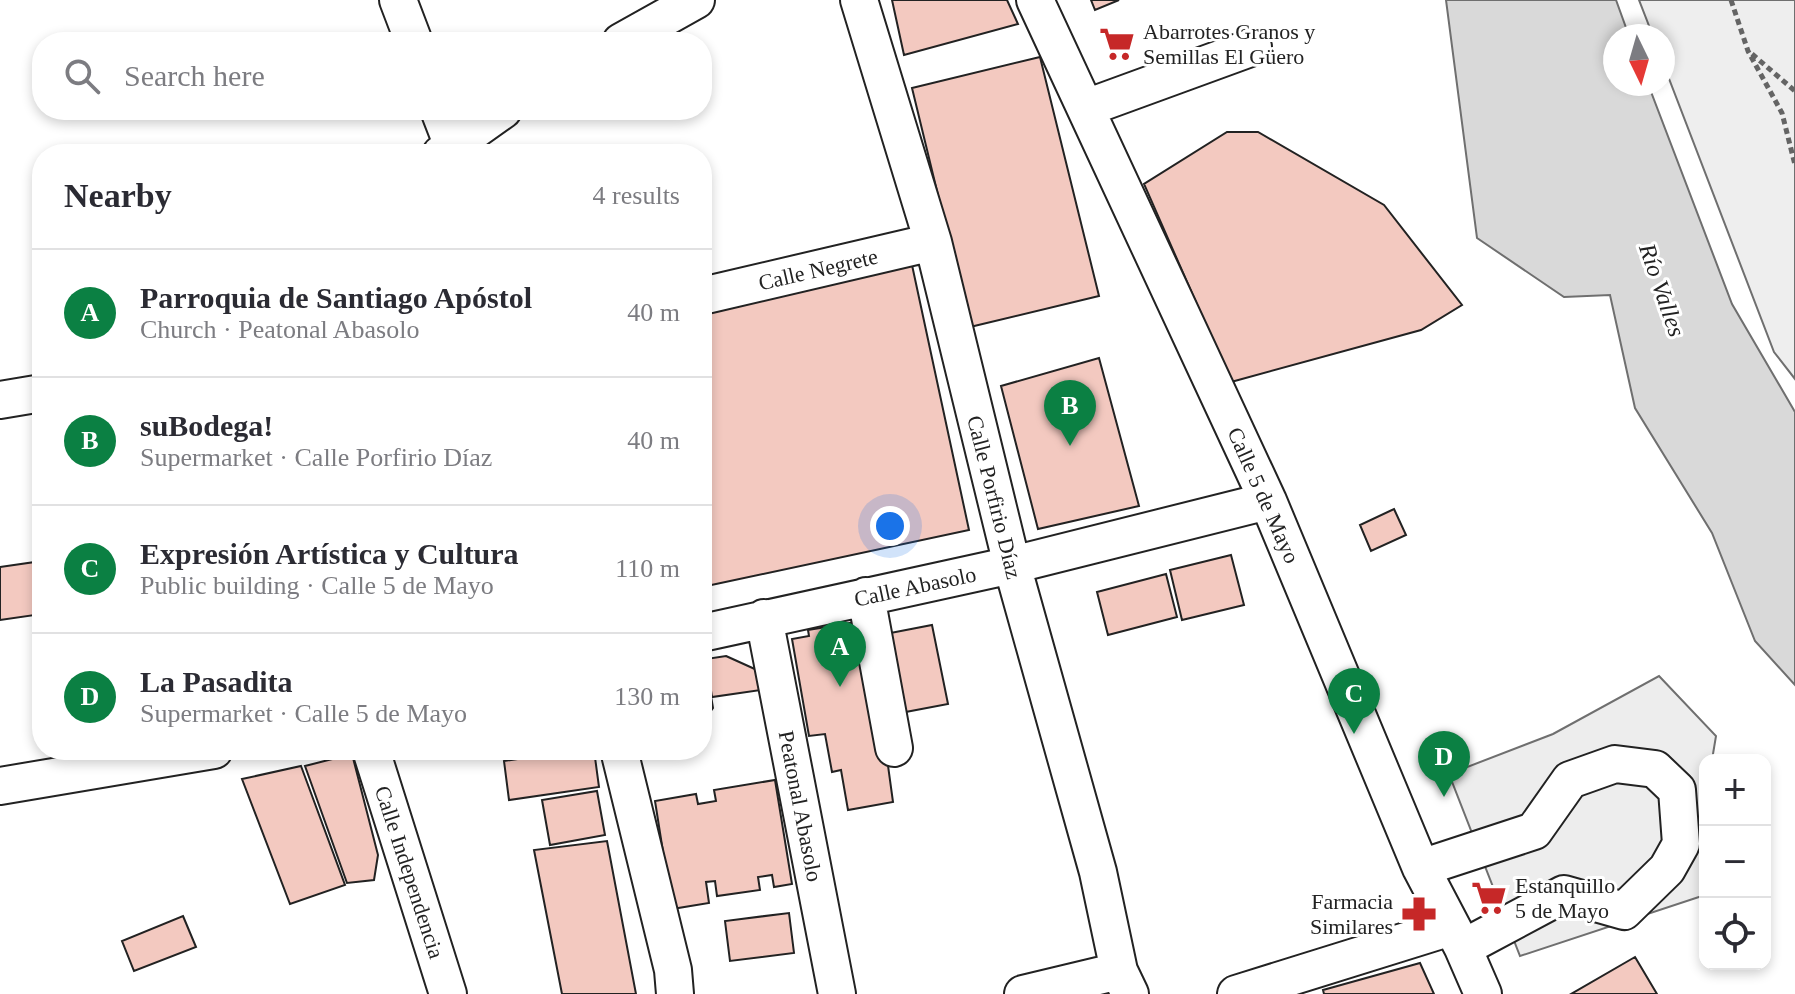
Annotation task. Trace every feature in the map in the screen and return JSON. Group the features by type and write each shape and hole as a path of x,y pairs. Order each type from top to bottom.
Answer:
{"street":[{"path":"398,0 410,32"},
{"path":"639,32 696,0"},
{"name":"Calle Porfirio Díaz","path":"859,0 933,242 1012,565 1098,872 1124,983"},
{"name":"Calle 5 de Mayo","path":"1035,0 1268,501 1421,868 1483,994"},
{"path":"1086,108 1253,47"},
{"path":"442,120 448,144"},
{"path":"459,144 490,120"},
{"name":"Calle Negrete","path":"712,294 933,242"},
{"path":"0,400 32,395"},
{"name":"Calle Abasolo","path":"712,631 1012,565 1268,501"},
{"path":"866,596 894,748"},
{"name":"Peatonal Abasolo","path":"764,618 837,994"},
{"path":"0,786 155,760"},
{"name":"Calle Independencia","path":"374,760 448,994"},
{"path":"621,760 673,970 675,994"},
{"path":"1236,994 1457,937 1564,894 1624,911 1667,869 1681,844 1677,790 1655,769 1615,764 1570,780 1534,831 1421,868"},
{"path":"1023,994 1124,983"}],"path":[{"path":"1731,0 1748,51 1782,113 1795,165"},
{"path":"1748,51 1795,91"}],"shaded area":[{"path":"1639,0 1795,0 1795,379 1774,352 1675,94 1675,24 1648,24"},
{"path":"1659,676 1716,736 1713,754 1699,754 1699,897 1520,956 1449,774 1553,734"}],"water":[{"name":"Río Valles","path":"1446,0 1616,0 1625,24 1603,24 1603,96 1653,96 1732,304 1795,412 1795,685 1755,641 1712,533 1635,408 1610,295 1564,297 1477,238"}],"building":[{"path":"892,0 1007,0 1018,24 904,55"},
{"path":"1091,0 1119,0 1095,10"},
{"path":"1040,57 1099,296 970,327 912,88"},
{"path":"1227,132 1258,132 1384,205 1462,305 1421,330 1231,382 1144,184"},
{"path":"912,265 969,530 712,585 712,307"},
{"path":"1099,358 1139,506 1038,529 1001,386"},
{"path":"1394,509 1406,535 1371,551 1360,525"},
{"path":"1231,555 1244,605 1182,620 1170,570"},
{"path":"32,562 32,615 0,620 0,567"},
{"path":"1166,574 1177,617 1108,635 1097,592"},
{"path":"868,620 893,802 848,810 841,770 832,772 825,734 809,736 792,639 809,636 808,630"},
{"path":"932,625 948,704 895,714 880,635"},
{"path":"726,656 757,670 761,690 712,697 712,658"},
{"path":"328,760 354,760 378,855 374,880 347,883 305,766"},
{"path":"595,760 599,787 509,800 504,761"},
{"path":"301,766 345,885 290,904 242,779"},
{"path":"775,780 792,884 774,887 772,875 758,877 760,890 717,896 715,881 706,882 709,903 672,909 655,801 696,794 698,804 716,801 714,790"},
{"path":"597,791 605,835 550,845 542,800"},
{"path":"607,841 636,994 562,994 534,850"},
{"path":"789,913 794,953 730,961 725,921"},
{"path":"183,916 196,947 134,971 122,941"},
{"path":"1635,957 1657,994 1571,994"},
{"path":"1420,963 1434,994 1324,994 1323,990"}],"place":[{"name":"Abarrotes Granos y Semillas El Güero","path":"1117,44"},
{"name":"suBodega!","path":"1070,446"},
{"name":"Parroquia de Santiago Apóstol","path":"840,687"},
{"name":"Expresión Artística y Cultura","path":"1354,734"},
{"name":"La Pasadita","path":"1444,797"},
{"name":"Estanquillo 5 de Mayo","path":"1489,898"},
{"name":"Farmacia Similares","path":"1419,914"}]}
